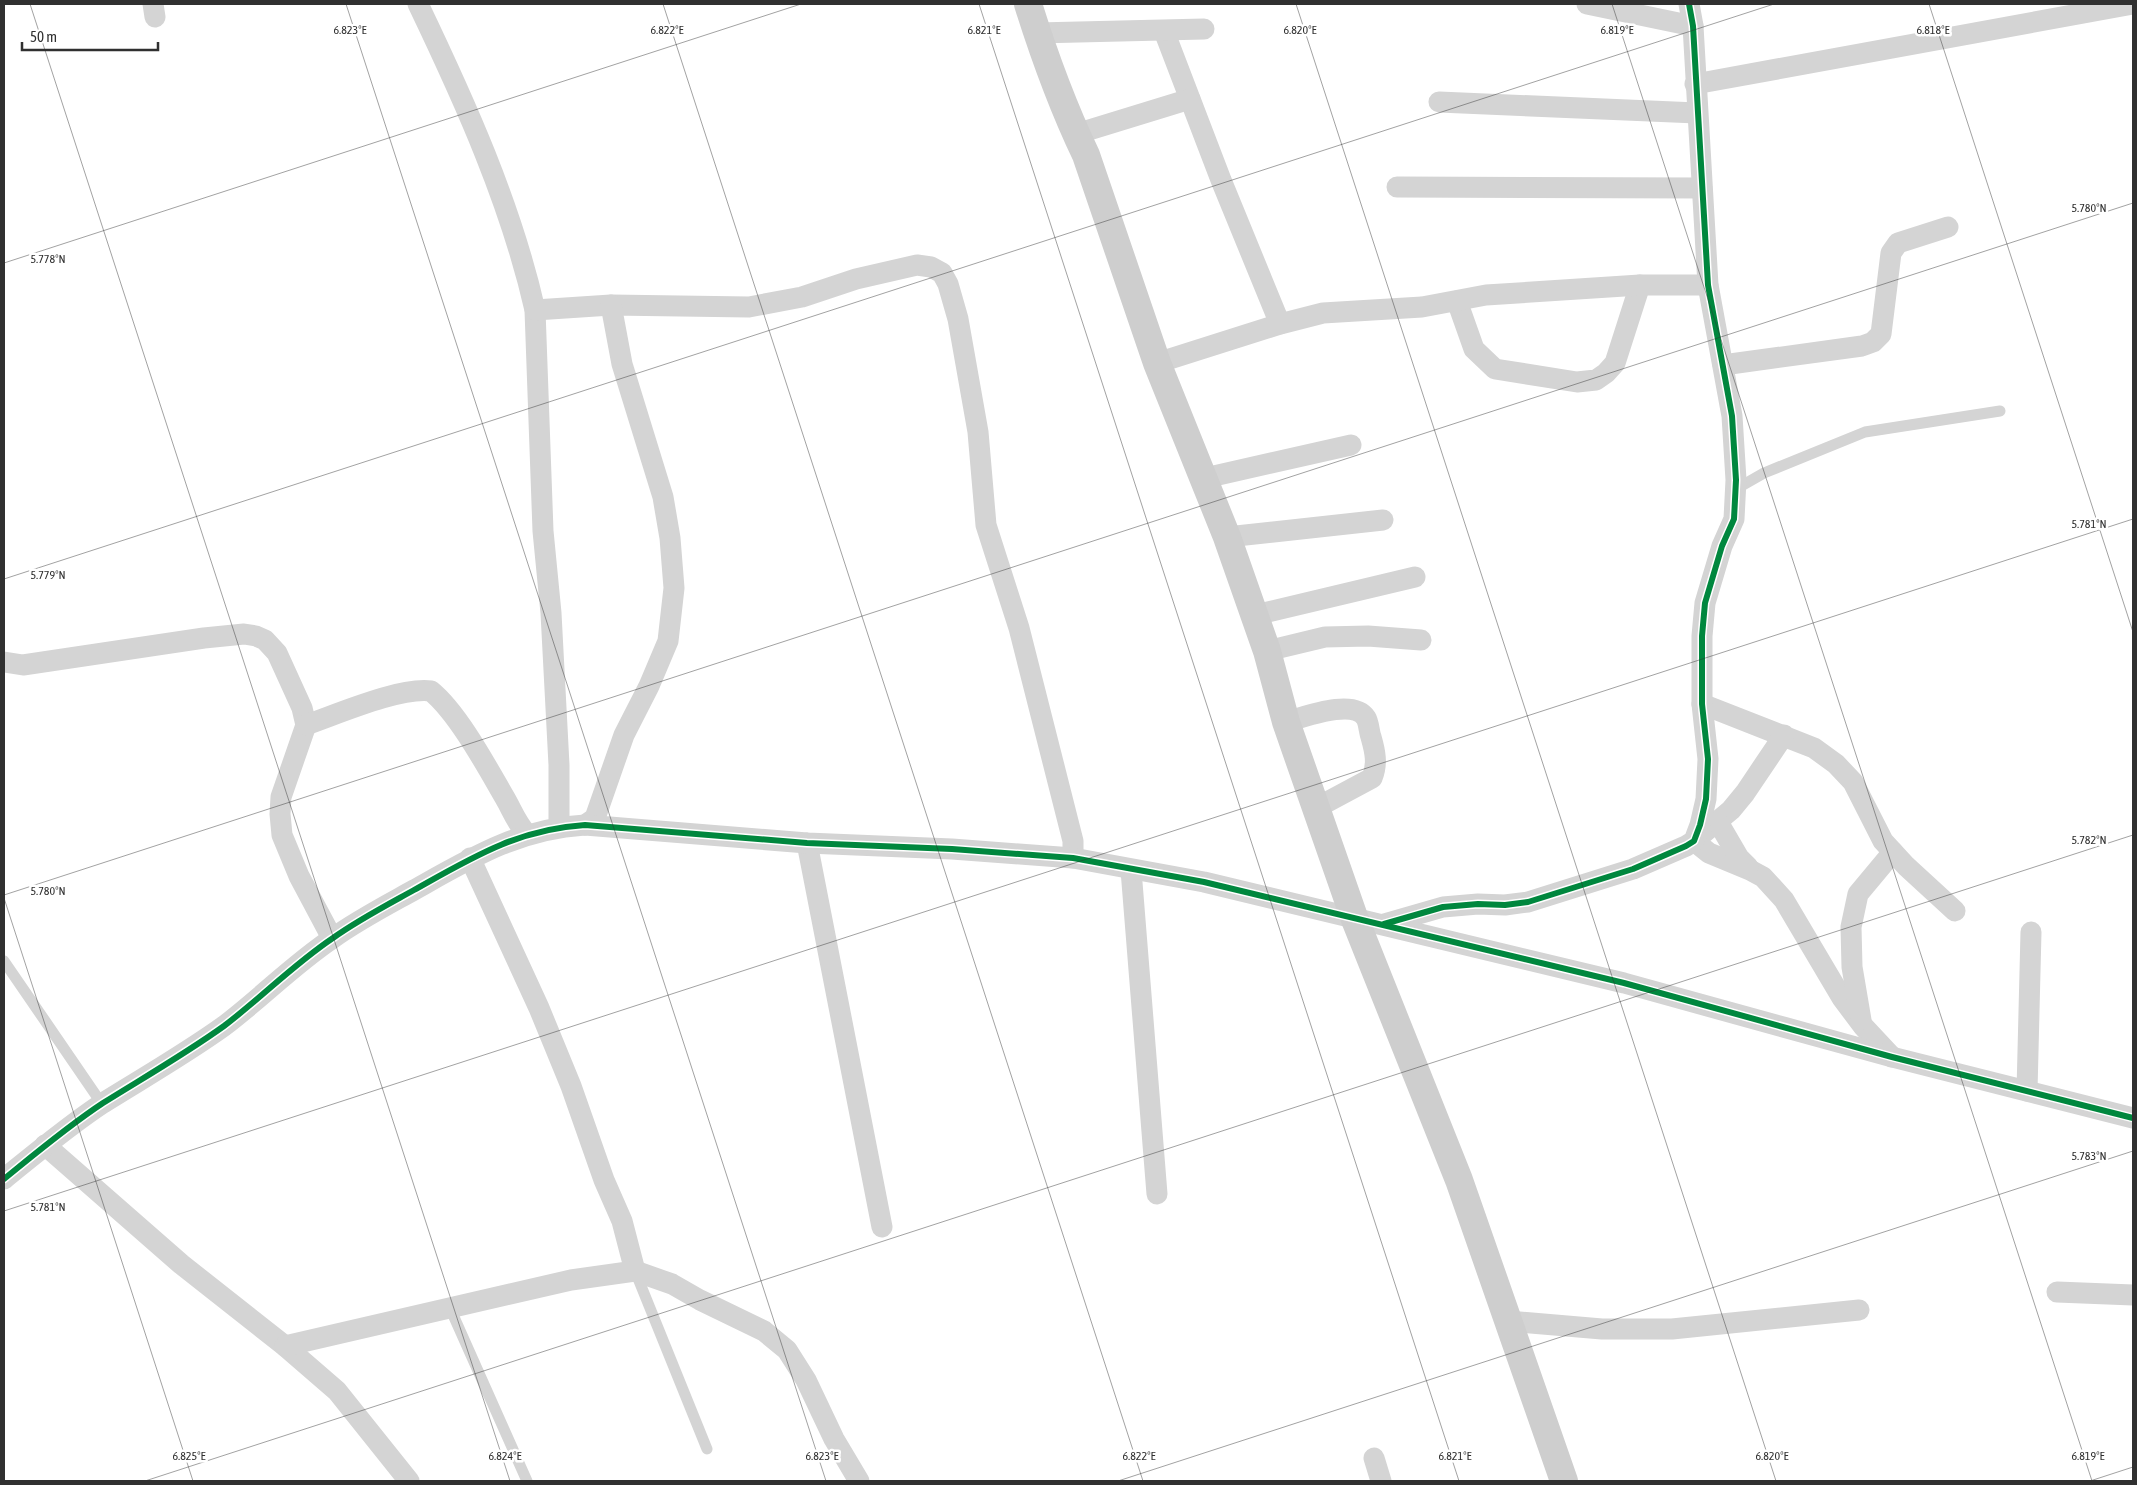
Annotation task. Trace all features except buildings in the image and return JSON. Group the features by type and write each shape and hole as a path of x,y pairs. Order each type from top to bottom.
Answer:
{"main road":[{"path":"1028,4 1037,33 1086,155 1157,363 1205,478 1227,537 1267,651 1286,722 1354,917 1459,1180 1564,1481"}],"street":[{"path":"418,4 470,117 506,214 528,281 535,310 542,531 551,613 559,765 558,827"},
{"path":"1588,4 1693,26"},
{"path":"1689,4 1693,26 1708,285 1732,416 1736,489 1734,519 1722,546 1705,603 1702,636 1702,704 1708,759 1707,783 1706,799 1694,841"},
{"path":"1695,84 2133,4"},
{"path":"1037,33 1204,29"},
{"path":"1164,30 1221,180 1280,324"},
{"path":"1076,134 1190,99"},
{"path":"1439,102 1697,113"},
{"path":"1397,187 1702,188"},
{"path":"1723,365 1862,346 1873,342 1881,334 1891,252 1898,243 1948,227"},
{"path":"535,310 611,305 749,307 802,297 856,279 917,265 932,267 942,273 948,284 958,319 978,432 986,525 1019,628 1073,841 1073,858"},
{"path":"1457,301 1474,348 1495,369 1577,382 1596,380 1615,363 1640,285"},
{"path":"1157,363 1280,324 1323,313 1422,307 1486,295 1640,285 1708,285"},
{"path":"585,825 595,818 624,735 649,686 668,641 674,588 670,538 663,497 622,364 611,305"},
{"path":"1205,478 1351,445"},
{"path":"1227,537 1382,520"},
{"path":"1255,615 1415,577"},
{"path":"4,662 23,664 244,634 265,640 277,653 302,708 306,725 281,797 282,835 299,876 332,938"},
{"path":"1267,651 1325,637 1368,636 1421,640"},
{"path":"306,725 399,694 420,690 431,691 454,716 522,829 527,834"},
{"path":"1702,704 1814,748 1836,764 1853,782 1872,821 1893,852 1955,910"},
{"path":"1286,722 1342,708 1355,709 1366,718 1376,756 1375,772 1372,778 1316,808"},
{"path":"1383,924 1443,907 1478,904 1505,905 1528,902 1633,869 1686,846 1718,822 1745,794 1784,735"},
{"path":"1718,822 1739,858 1750,870"},
{"path":"4,1179 45,1145 102,1104 161,1069 223,1026 332,938 470,858 527,834 558,827 585,825 807,842 952,849 1073,858 1204,882 1624,984 1892,1057 2133,1118"},
{"path":"1694,841 1709,853 1763,877 1784,900 1842,998 1863,1026 1892,1057"},
{"path":"807,842 882,1227"},
{"path":"1863,1026 1852,967 1851,927 1858,894 1893,852"},
{"path":"470,858 539,1008 568,1078 604,1180 622,1221 635,1271"},
{"path":"1131,870 1157,1194"},
{"path":"2027,1091 2031,932"},
{"path":"45,1145 181,1264 285,1346 337,1391 409,1481"},
{"path":"285,1346 571,1280 635,1271 672,1284 700,1300 764,1331 787,1350 806,1380 834,1439 859,1481"},
{"path":"2057,1292 2133,1295"},
{"path":"1508,1321 1602,1329 1672,1329 1859,1310"},
{"path":"1374,1458 1381,1481"}],"lane":[{"path":"1736,489 1773,469 1865,432 2000,411"},
{"path":"4,961 102,1104"},
{"path":"635,1271 707,1449"},
{"path":"450,1308 527,1481"}],"cycle path":[{"path":"1384,924 1443,907 1478,904 1505,905 1528,902 1633,869 1686,846 1694,841 1700,825 1706,799 1708,759 1702,704 1702,636 1705,603 1722,546 1734,519 1736,480 1732,416 1708,285 1693,26 1689,4"},
{"path":"4,1179 90,1112 224,1026 319,948 362,919 475,856 496,847 538,832 585,825 807,843 952,849 1073,858 1204,882 1624,983 1892,1057 2133,1118"}]}
